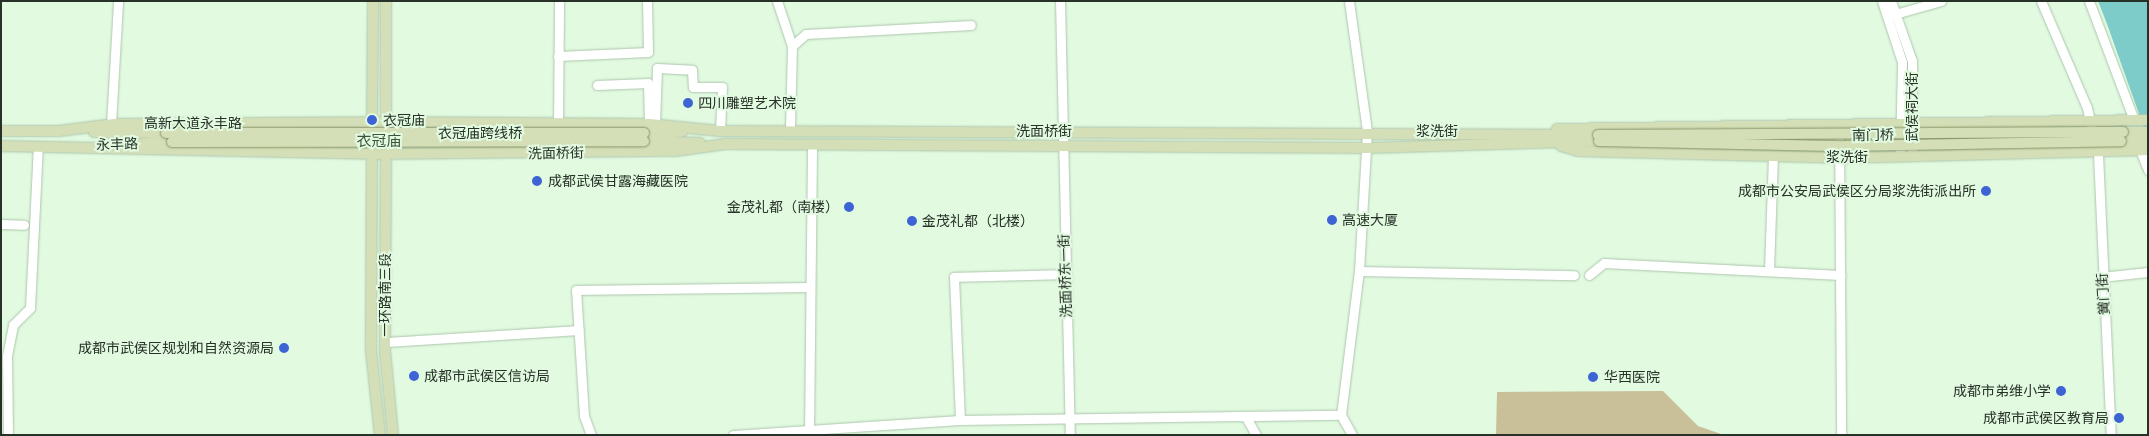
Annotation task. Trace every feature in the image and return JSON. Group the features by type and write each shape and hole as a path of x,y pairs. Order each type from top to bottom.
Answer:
{"main road":[{"name":"一环路南三段","path":"373,1 371,350 380,435"},
{"name":"一环路南三段","path":"386,1 385,351 393,435"},
{"path":"1546,137 1572,126 1840,125 2140,120"},
{"name":"高新大道永丰路","path":"1,131 59,131 111,124 386,123"},
{"name":"洗面桥街","path":"386,123 558,124 648,131 1367,131"},
{"name":"永丰路","path":"59,131 166,133"},
{"name":"洗面桥街","path":"648,131 726,144 812,146 1062,143 1367,148"},
{"name":"衣冠庙跨线桥","path":"166,133 648,131"},
{"name":"衣冠庙跨线桥","path":"172,142 648,131"},
{"name":"浆洗街","path":"1367,131 1598,138"},
{"name":"南门桥","path":"1598,138 2148,132"},
{"name":"浆洗街","path":"1367,148 1546,137 1578,151 1839,158 2098,154 2144,150"},
{"name":"南门桥","path":"1598,138 1844,146 2148,140"},
{"name":"永丰路","path":"62,147 172,142"},
{"name":"洗面桥街","path":"386,154 675,152 726,144"},
{"name":"高新大道永丰路","path":"1,146 62,147 120,152 386,154"}],"street":[{"path":"111,124 118,1"},
{"path":"558,124 559,1"},
{"path":"558,56 648,52 647,1"},
{"path":"778,1 792,46 790,130"},
{"name":"洗面桥东一街","path":"1060,1 1070,435"},
{"path":"1349,1 1367,131 1359,271 1340,415 1352,435"},
{"name":"武侯祠大街","path":"1882,1 1902,62 1900,156"},
{"name":"武侯祠大街","path":"1891,1 1912,61 1912,156"},
{"path":"1895,14 1941,1"},
{"name":"黉门街","path":"2041,1 2087,108 2088,121 2098,154 2101,277 2111,435"},
{"path":"2090,1 2140,120"},
{"path":"792,46 806,34 971,25"},
{"path":"648,131 657,68 692,70 693,87 722,87 720,131"},
{"path":"597,85 648,83 648,131"},
{"path":"1840,125 1841,435"},
{"path":"8,435 7,356 13,325 30,308 38,146"},
{"path":"809,431 808,287 812,146"},
{"path":"2144,150 2148,170"},
{"path":"1769,270 1773,156"},
{"path":"1,224 24,224"},
{"path":"1588,275 1604,263 1841,275"},
{"path":"1359,271 1574,275"},
{"path":"2101,277 2148,272"},
{"path":"960,420 954,277 1065,274"},
{"path":"591,435 584,416 576,290 808,287"},
{"path":"387,342 579,330"},
{"path":"733,435 960,420 1070,421 1340,415"},
{"path":"1246,417 1256,435"}],"shaded area":[{"path":"1663,391 1698,426 1724,435 1496,435 1497,392"}],"water":[{"path":"2098,1 2148,1 2148,139 2107,24"}],"place":[{"name":"四川雕塑艺术院","path":"688,103"},
{"name":"衣冠庙","path":"372,120"},
{"name":"成都武侯甘露海藏医院","path":"537,181"},
{"name":"成都市公安局武侯区分局浆洗街派出所","path":"1986,191"},
{"name":"金茂礼都（南楼）","path":"849,207"},
{"name":"高速大厦","path":"1332,220"},
{"name":"金茂礼都（北楼）","path":"912,221"},
{"name":"成都市武侯区规划和自然资源局","path":"284,348"},
{"name":"成都市武侯区信访局","path":"414,376"},
{"name":"华西医院","path":"1593,377"},
{"name":"成都市弟维小学","path":"2061,391"},
{"name":"成都市武侯区教育局","path":"2119,418"}],"district":[{"name":"衣冠庙","path":"379,142"}]}
